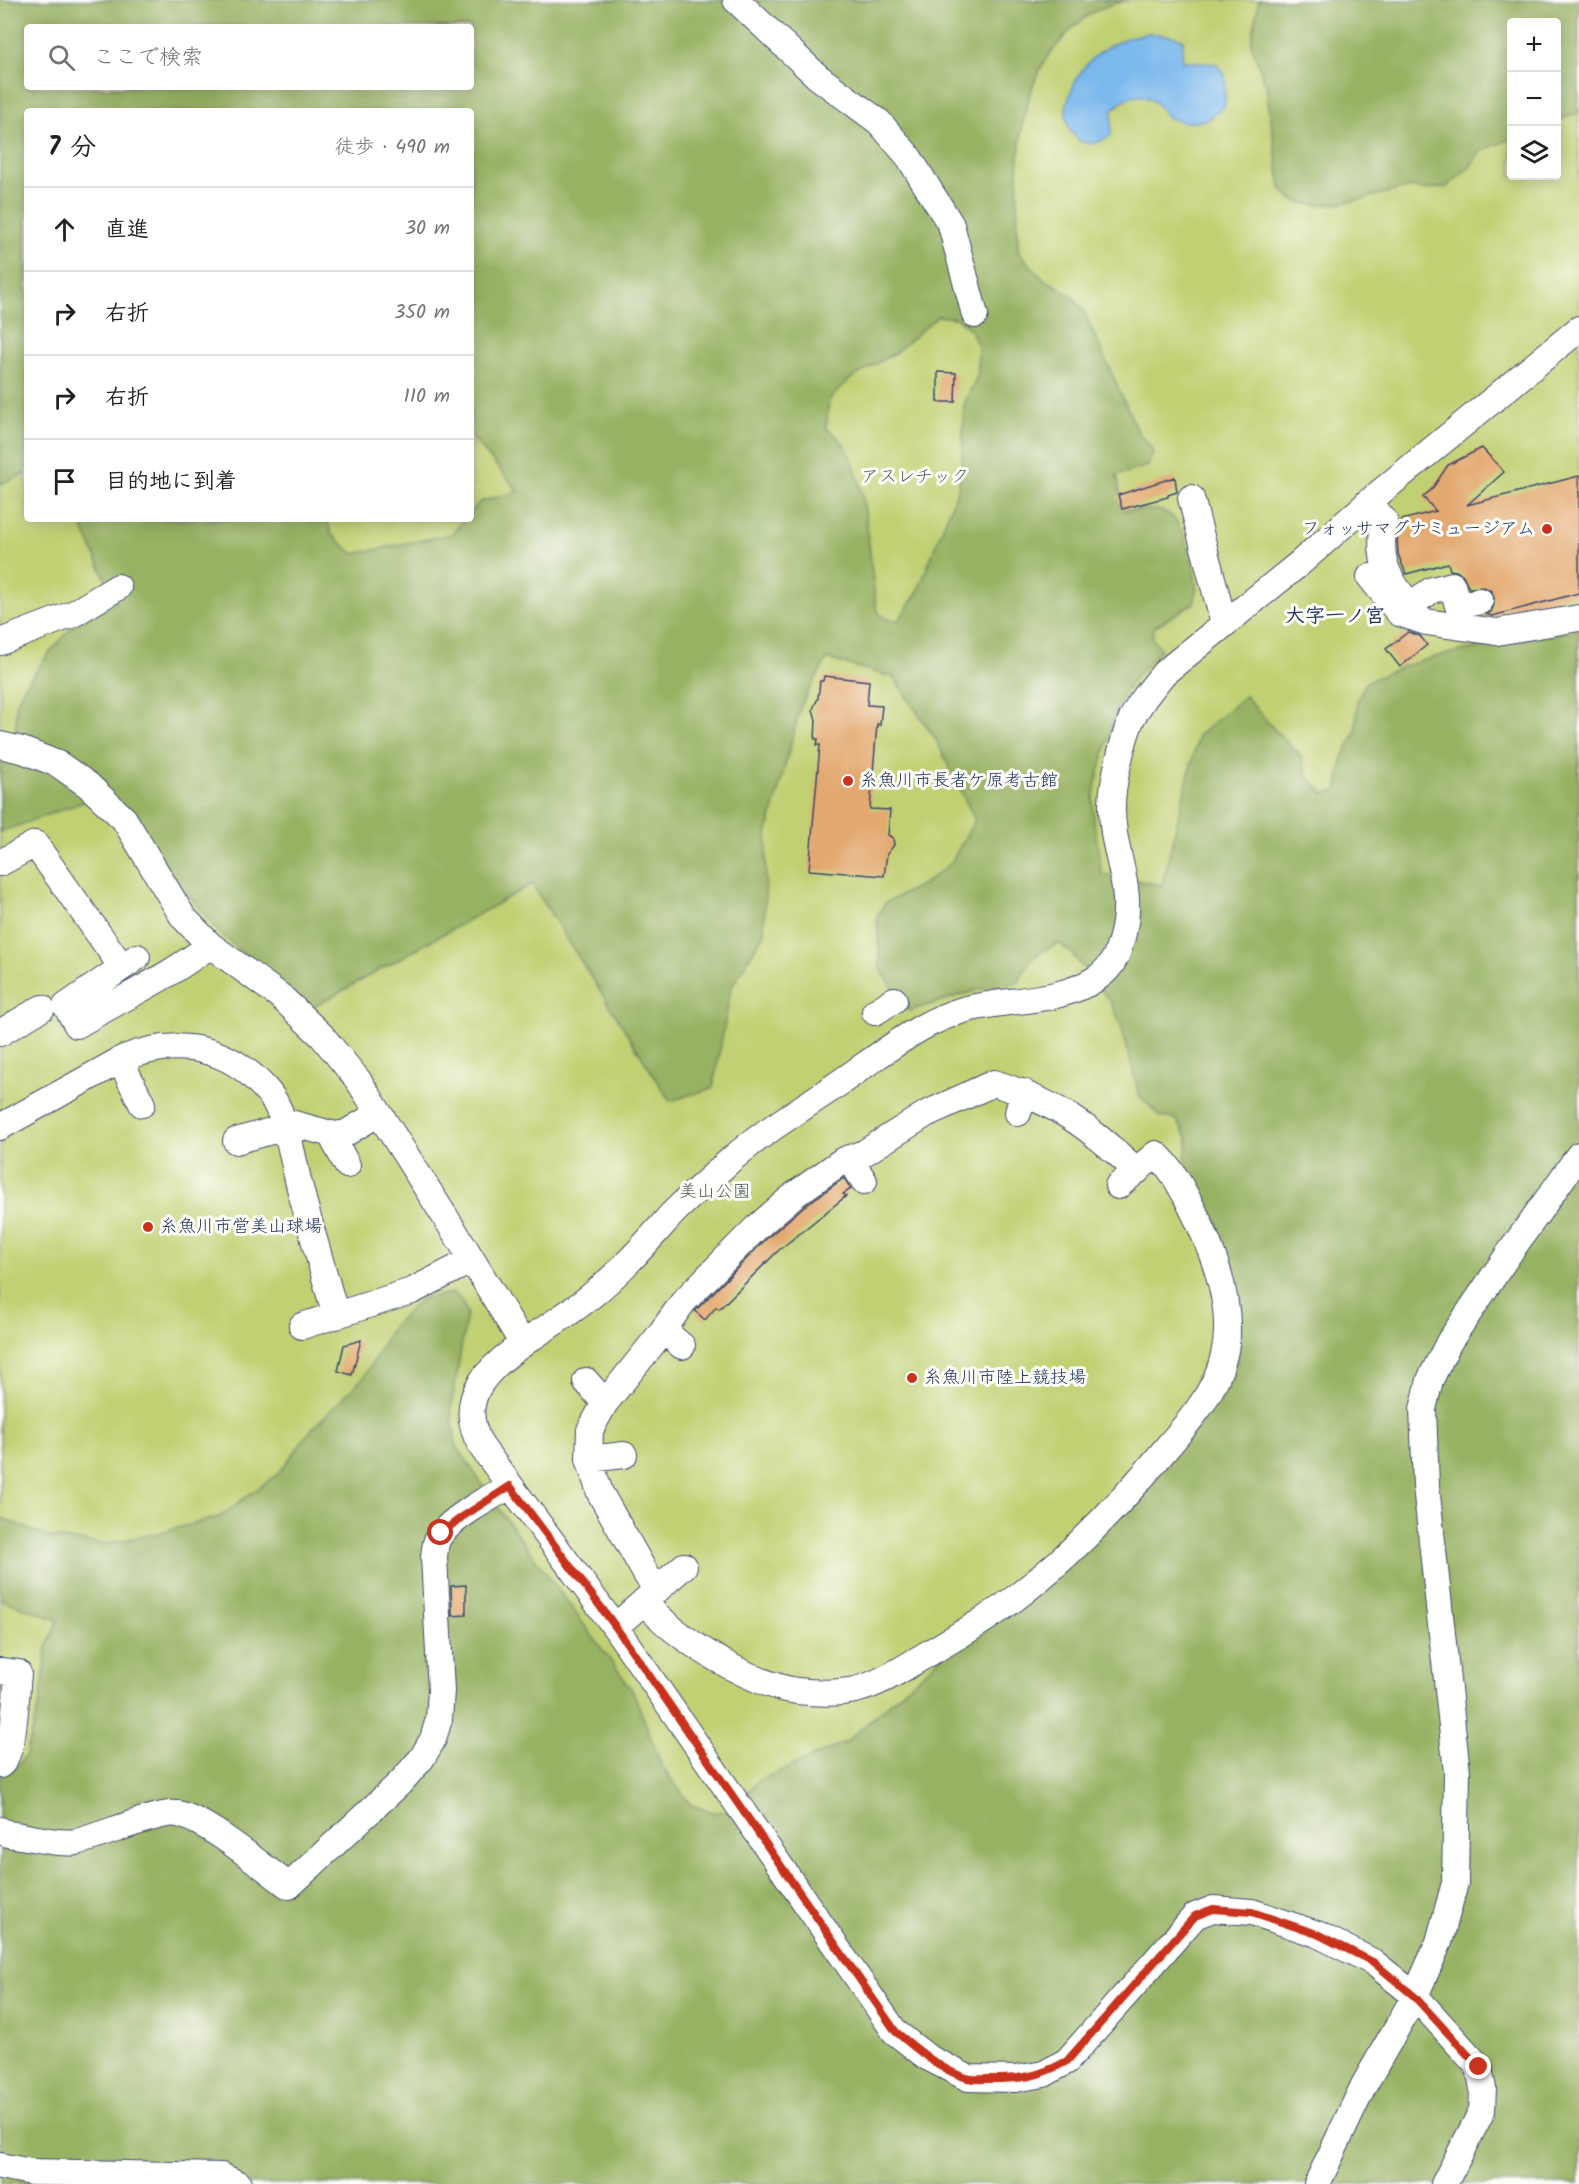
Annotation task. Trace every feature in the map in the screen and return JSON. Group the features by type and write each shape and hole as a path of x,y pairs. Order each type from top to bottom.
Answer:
{"street":[{"path":"736,0 818,77 879,122 908,156 951,225 975,315"},
{"path":"1444,2184 1482,2111 1483,2089 1479,2067 1414,1996 1373,1962 1317,1934 1252,1912 1213,1909 1195,1916 1067,2061 1044,2074 1015,2079 968,2078 927,2057 896,2032 615,1626 478,1440 471,1424 471,1413 475,1393 492,1370 523,1344 567,1315 606,1283 674,1212 726,1164 780,1124 921,1028 962,1010 1078,989 1100,976 1113,963 1127,920 1126,883 1114,834 1112,803 1117,773 1131,720 1148,692 1164,674 1300,562 1368,502 1579,329"},
{"path":"1191,498 1224,624"},
{"path":"1368,502 1384,520 1382,548 1384,565 1390,580 1410,605 1432,590 1452,585 1458,606 1480,600"},
{"path":"1370,577 1399,613 1426,622 1497,632 1579,618"},
{"path":"0,642 73,614 118,586"},
{"path":"0,745 22,750 58,764 88,785 124,819 183,917 210,945 280,996 322,1036 358,1080 523,1344"},
{"path":"0,863 35,844 130,962 47,1001 0,1033"},
{"path":"47,1001 78,1025 142,990 210,945"},
{"path":"0,1127 120,1060 142,1051 187,1047 220,1055 238,1065 259,1081 276,1102 336,1316"},
{"path":"120,1060 142,1104"},
{"path":"994,1083 1021,1102 1066,1112 1095,1133 1127,1178 1156,1155 1167,1163 1204,1231 1223,1295 1227,1331 1225,1353 1213,1386 1187,1423 1139,1482 1093,1530 1014,1599 958,1636 876,1683 854,1690 832,1692 795,1690 748,1675 679,1634 657,1617 646,1576 600,1493 589,1459 591,1430 604,1403 673,1338 684,1300 755,1229 793,1196 849,1158 864,1153 926,1114 994,1083"},
{"path":"236,1141 284,1124 331,1135 346,1132 379,1113"},
{"path":"331,1135 347,1165"},
{"path":"1317,2184 1364,2085 1414,1996 1438,1942 1455,1883 1457,1773 1426,1486 1423,1408 1430,1380 1449,1342 1579,1155"},
{"path":"849,1158 864,1181"},
{"path":"302,1326 412,1291 472,1260"},
{"path":"586,1381 604,1403"},
{"path":"589,1459 624,1455"},
{"path":"0,1830 8,1834 73,1843 153,1817 177,1814 210,1829 289,1886 400,1784 422,1758 433,1739 439,1719 441,1692 434,1568 438,1537 447,1528 510,1486"},
{"path":"615,1626 684,1566"},
{"path":"0,1671 18,1673 11,1742 4,1763 0,1765"},
{"path":"0,2166 31,2172 221,2176 238,2184"}],"green space":[{"name":"美山公園","path":"0,0 1531,0 1515,18 1507,18 1507,180 1561,180 1561,68 1579,90 1579,1109 1279,2184 0,2016"},
{"path":"0,0 1130,0 1100,9 1083,19 1048,56 1035,80 1022,127 1017,204 1018,252 1043,279 1076,300 1083,310 1140,436 1153,452 1148,466 1117,475 1123,510 1154,510 1172,516 1187,544 1196,584 1194,603 1154,627 1152,638 1161,650 1132,681 1117,707 1093,800 1102,874 1162,885 1198,736 1245,696 1301,756 1308,778 1324,793 1337,791 1343,758 1356,730 1357,702 1365,683 1442,655 1579,630 1579,2184 0,2184 0,1775 13,1770 26,1755 41,1697 47,1647 58,1620 0,1599 0,1517 48,1537 104,1544 219,1517 279,1473 311,1430 364,1377 392,1327 422,1298 454,1293 461,1300 467,1313 451,1409 456,1445 495,1504 633,1691 662,1767 691,1805 713,1812 731,1811 758,1781 846,1742 1198,1428 1237,1362 1231,1282 1192,1187 1185,1160 1188,1139 1176,1119 1161,1117 1139,1095 1121,1024 1110,1001 1074,956 1059,943 1034,957 1019,982 984,988 909,1011 880,968 877,916 885,903 925,883 950,864 975,820 935,738 893,677 827,659 801,705 767,834 764,933 731,988 713,1088 670,1101 532,884 310,1009 219,933 108,793 0,832 0,736 16,736 16,704 23,689 50,652 75,624 116,603 80,522 328,522 331,534 354,554 452,534 462,522 474,522 474,509 480,502 518,491 474,440 474,108 24,108 24,474 0,484","holes":["938,316 956,318 971,330 978,347 978,374 964,405 962,463 958,489 917,593 899,620 887,619 877,611 867,524 852,460 843,443 826,428 829,400 850,379 895,353"]},
{"path":"1259,0 1579,0 1579,112 1561,119 1561,18 1507,18 1507,141 1481,151 1470,167 1446,187 1423,190 1412,187 1342,203 1306,204 1292,198 1281,188 1266,86 1251,44"}],"water":[{"path":"1149,33 1183,39 1182,61 1216,64 1225,75 1223,108 1207,119 1183,122 1167,117 1149,98 1135,96 1120,103 1112,110 1111,135 1094,143 1079,140 1069,128 1066,109 1079,76 1094,57 1104,50 1125,39"}],"building":[{"path":"938,372 956,373 955,402 938,402"},
{"path":"1482,448 1504,472 1467,505 1579,476 1579,593 1492,616 1486,614 1491,612 1494,605 1491,591 1484,587 1469,588 1463,575 1450,570 1448,563 1406,574 1398,554 1399,523 1401,520 1436,511 1423,497 1432,489 1448,465"},
{"path":"1175,477 1177,492 1168,497 1122,509 1118,495"},
{"path":"1408,632 1420,636 1427,645 1400,667 1386,649"},
{"path":"824,676 869,681 867,705 882,706 880,725 877,724 870,809 890,810 888,835 893,838 894,845 887,854 884,876 809,870 820,745 817,745 818,739 815,739 816,720 813,709 818,698 820,681 823,681"},
{"path":"844,1178 851,1189 843,1194 846,1196 779,1250 719,1309 716,1307 705,1320 695,1311 765,1240 802,1208"},
{"path":"361,1340 352,1375 338,1371 344,1345"},
{"path":"466,1585 466,1615 452,1616 451,1586"}],"place":[{"name":"フォッサマグナミュージアム","path":"1547,529"},
{"name":"糸魚川市長者ケ原考古館","path":"848,781"},
{"name":"糸魚川市営美山球場","path":"148,1227"},
{"name":"糸魚川市陸上競技場","path":"912,1378"}],"district":[{"name":"大字一ノ宮","path":"1335,617"}],"route":[{"path":"441,1533 510,1486 615,1626 873,2002 896,2032 927,2057 946,2067 968,2078 1015,2079 1044,2074 1067,2061 1195,1916 1213,1909 1252,1912 1317,1934 1373,1962 1414,1996 1479,2067"}],"park label":[{"name":"アスレチック","path":"915,477"}]}
